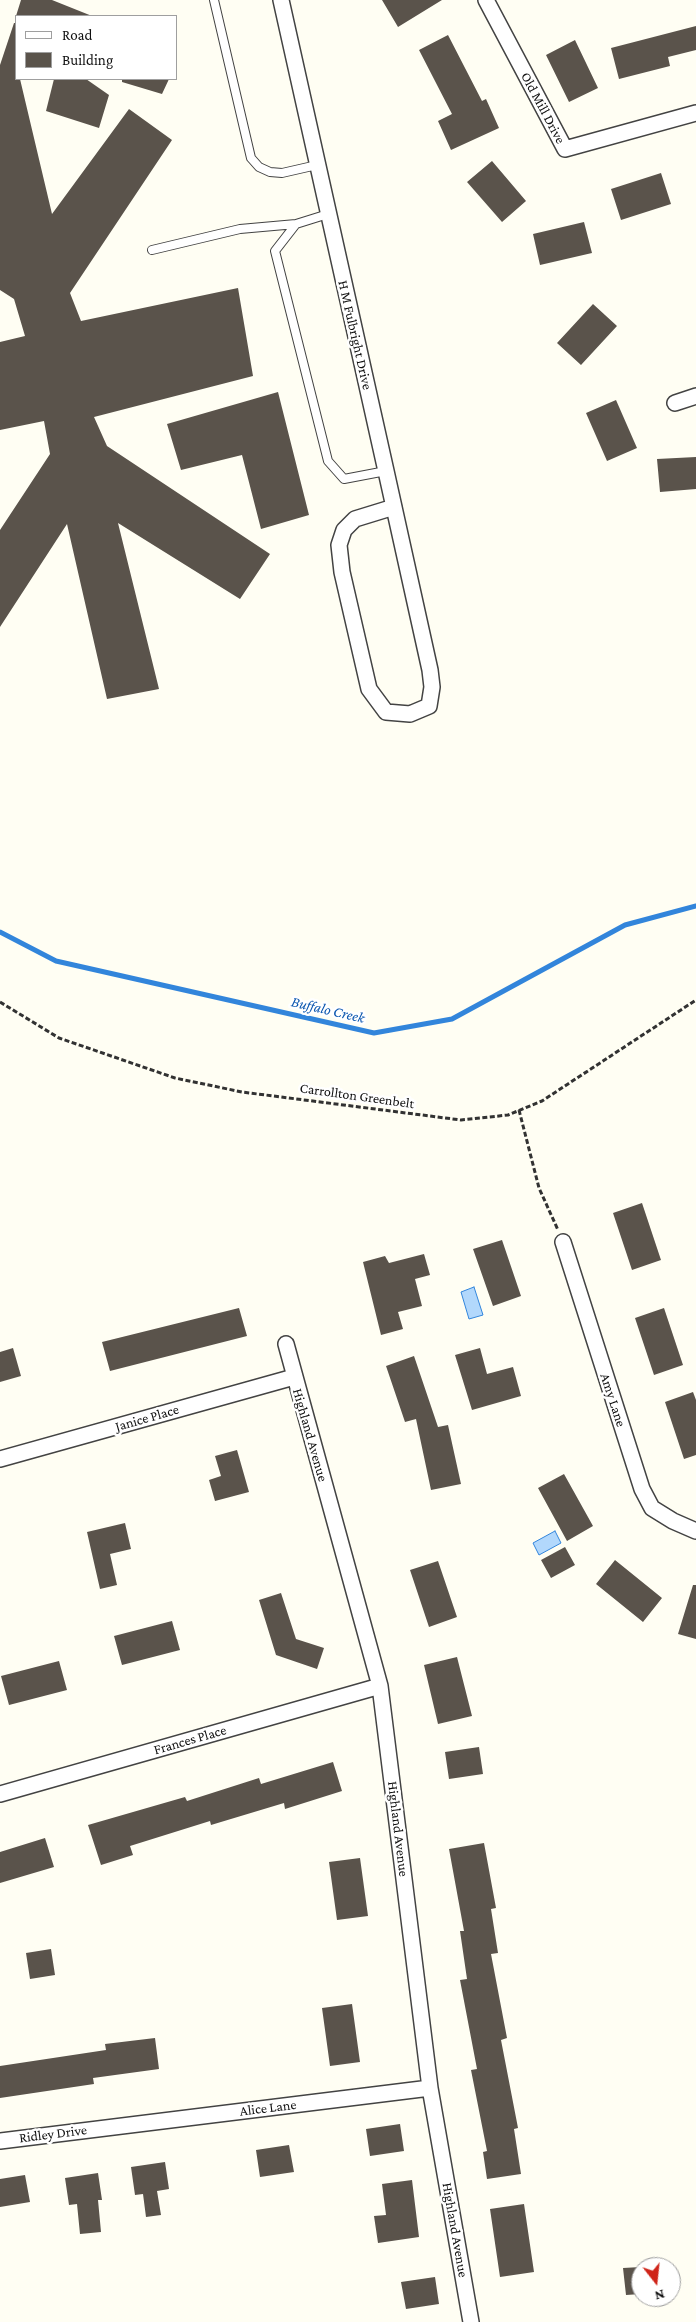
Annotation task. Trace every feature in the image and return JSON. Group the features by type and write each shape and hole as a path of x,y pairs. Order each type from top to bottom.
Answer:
{"street":[{"name":"H M Fulbright Drive","path":"280,0 394,507 430,670 432,687 429,706 410,714 386,712 369,689 342,572 339,545 344,530 355,519 394,507"},
{"name":"Old Mill Drive","path":"486,0 565,149 696,113"},
{"path":"675,403 696,396"},
{"name":"Amy Lane","path":"563,1242 642,1489 652,1508 673,1521 696,1531"},
{"name":"Highland Avenue","path":"286,1344 380,1686 430,2088 471,2322"},
{"name":"Janice Place","path":"0,1459 294,1377"},
{"name":"Frances Place","path":"0,1794 380,1686"},
{"name":"Alice Lane","path":"106,2128 430,2088"},
{"name":"Ridley Drive","path":"0,2141 106,2128"}],"lane":[{"path":"214,0 247,147 252,158 259,167 270,172 282,173 317,165"},
{"path":"152,250 240,229 296,224 328,214"},
{"path":"296,224 275,251 328,461 344,479 386,472"}],"path":[{"name":"Carrollton Greenbelt","path":"0,1002 59,1038 175,1078 242,1092 461,1120 508,1115 542,1101 696,1000"},
{"path":"519,1110 539,1188 563,1242"}],"water":[{"path":"474,1287 483,1315 469,1319 461,1292"},
{"path":"555,1531 561,1543 539,1555 533,1543"}],"building":[{"path":"21,0 52,0 90,15 16,15"},
{"path":"382,0 442,0 398,27"},
{"path":"15,23 15,80 20,80 52,214 129,109 172,140 70,293 81,321 238,288 253,376 94,417 107,446 270,554 240,599 118,523 159,689 107,699 67,524 0,627 0,530 50,454 44,421 0,430 0,342 25,336 14,299 0,290 0,65"},
{"path":"696,26 696,50 668,57 670,66 619,79 611,48"},
{"path":"448,35 482,101 486,99 499,128 451,150 438,121 452,114 419,50"},
{"path":"575,40 598,88 569,102 546,55"},
{"path":"54,80 87,80 109,95 99,128 46,111"},
{"path":"122,80 169,80 162,94 122,82"},
{"path":"492,161 526,201 502,222 467,182"},
{"path":"661,173 671,204 621,220 611,189"},
{"path":"584,222 592,253 540,265 533,234"},
{"path":"593,304 617,326 581,365 557,343"},
{"path":"278,392 309,515 261,529 242,455 181,470 167,424"},
{"path":"616,400 637,448 607,461 586,413"},
{"path":"696,457 696,489 660,492 657,459"},
{"path":"642,1203 661,1260 632,1270 613,1213"},
{"path":"502,1240 521,1296 493,1306 473,1249"},
{"path":"424,1254 430,1275 415,1279 422,1306 398,1312 403,1329 381,1335 363,1262 385,1256 389,1263"},
{"path":"239,1308 247,1336 110,1371 102,1342"},
{"path":"664,1308 683,1365 654,1375 635,1318"},
{"path":"13,1348 21,1376 0,1382 0,1352"},
{"path":"480,1348 487,1374 513,1367 521,1396 472,1410 455,1355"},
{"path":"414,1356 438,1427 448,1425 461,1484 431,1490 416,1419 405,1422 386,1366"},
{"path":"693,1392 696,1400 696,1455 684,1459 665,1402"},
{"path":"237,1450 249,1492 215,1501 209,1480 221,1476 215,1456"},
{"path":"564,1474 593,1526 567,1541 538,1488"},
{"path":"125,1523 131,1549 110,1554 117,1585 100,1589 87,1532"},
{"path":"565,1547 575,1565 551,1578 541,1560"},
{"path":"615,1560 662,1598 643,1622 596,1584"},
{"path":"438,1561 457,1617 429,1627 410,1570"},
{"path":"693,1585 696,1585 696,1639 678,1634"},
{"path":"281,1593 296,1639 324,1648 317,1669 276,1655 259,1600"},
{"path":"172,1621 180,1650 122,1665 114,1636"},
{"path":"457,1657 472,1716 438,1724 424,1665"},
{"path":"59,1661 67,1690 9,1705 1,1676"},
{"path":"479,1747 483,1774 449,1779 445,1752"},
{"path":"333,1762 342,1791 285,1809 284,1803 211,1825 210,1821 130,1846 133,1855 101,1865 88,1825 185,1797 187,1801 259,1778 261,1784"},
{"path":"45,1838 54,1867 0,1883 0,1852"},
{"path":"484,1843 496,1908 491,1909 498,1953 491,1954 507,2038 501,2040 518,2128 514,2129 521,2174 487,2179 483,2152 487,2151 471,2070 477,2069 460,1980 467,1979 460,1931 464,1931 449,1849"},
{"path":"360,1858 368,1916 337,1920 329,1862"},
{"path":"51,1949 55,1975 30,1979 26,1953"},
{"path":"352,2004 360,2062 330,2066 322,2008"},
{"path":"155,2038 159,2069 93,2078 94,2084 0,2098 0,2066 106,2050 105,2044"},
{"path":"400,2124 404,2151 370,2156 366,2129"},
{"path":"289,2145 294,2172 260,2177 256,2150"},
{"path":"165,2162 169,2189 157,2191 161,2215 146,2217 143,2194 135,2195 131,2167"},
{"path":"98,2173 102,2200 98,2200 101,2232 80,2234 77,2204 69,2205 65,2178"},
{"path":"25,2175 30,2202 0,2207 0,2179"},
{"path":"412,2180 419,2237 378,2243 374,2216 386,2215 382,2184"},
{"path":"524,2204 534,2272 500,2277 490,2209"},
{"path":"623,2268 631,2268 631,2295 626,2295"},
{"path":"435,2277 439,2304 406,2309 401,2282"}],"waterway":[{"name":"Buffalo Creek","path":"0,932 56,961 374,1033 452,1019 625,925 696,906"}]}
